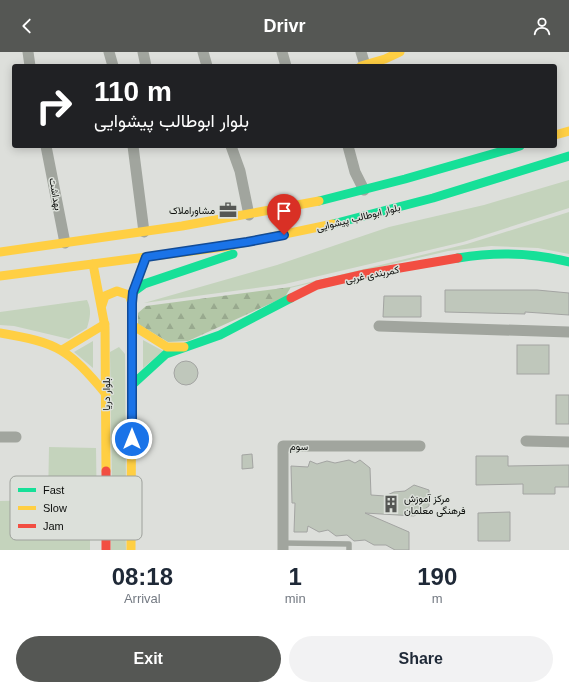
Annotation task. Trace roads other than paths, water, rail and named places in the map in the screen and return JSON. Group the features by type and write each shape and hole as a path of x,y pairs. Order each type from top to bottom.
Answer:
{"main road":[{"path":"367,64 385,59 400,52"},
{"path":"557,134 569,131"},
{"path":"0,252 144,232 249,215 364,190 449,168 514,148"},
{"name":"بلوار ابوطالب پیشوایی","path":"0,276 247,242 302,231 448,193 569,156"},
{"path":"133,292 144,284 302,231"},
{"name":"کمربندی غربی","path":"132,384 166,354 220,335 317,285 365,274 482,254 549,257 569,262"},
{"path":"130,476 132,303 133,292 146,257"},
{"name":"بلوار دریا","path":"94,264 105,326 106,476"},
{"path":"102,305 102,300 105,296 114,290 119,290 128,295 132,303"},
{"path":"62,350 105,326 108,333 118,337 125,336 132,327"},
{"path":"132,327 167,347 188,347"},
{"path":"0,333 25,337 62,350 89,373 106,394"},
{"path":"131,540 131,550"}],"street":[{"path":"28,52 30,64"},
{"path":"109,52 112,64"},
{"path":"143,52 146,64"},
{"path":"203,52 206,64"},
{"path":"282,52 285,64"},
{"path":"361,52 363,64"},
{"name":"بهداشت","path":"46,148 64,243"},
{"path":"133,148 144,232"},
{"path":"232,148 240,171 249,215"},
{"path":"349,148 355,172 364,190"},
{"path":"379,326 569,332"},
{"path":"0,437 16,437"},
{"path":"526,442 569,442"},
{"name":"سوم","path":"283,546 283,446 420,446"}],"lane":[{"path":"283,546 349,544 349,550"}],"place":[{"name":"مشاوراملاک","path":"228,210"},
{"name":"مرکز آموزش فرهنگی معلمان","path":"391,504"}]}
